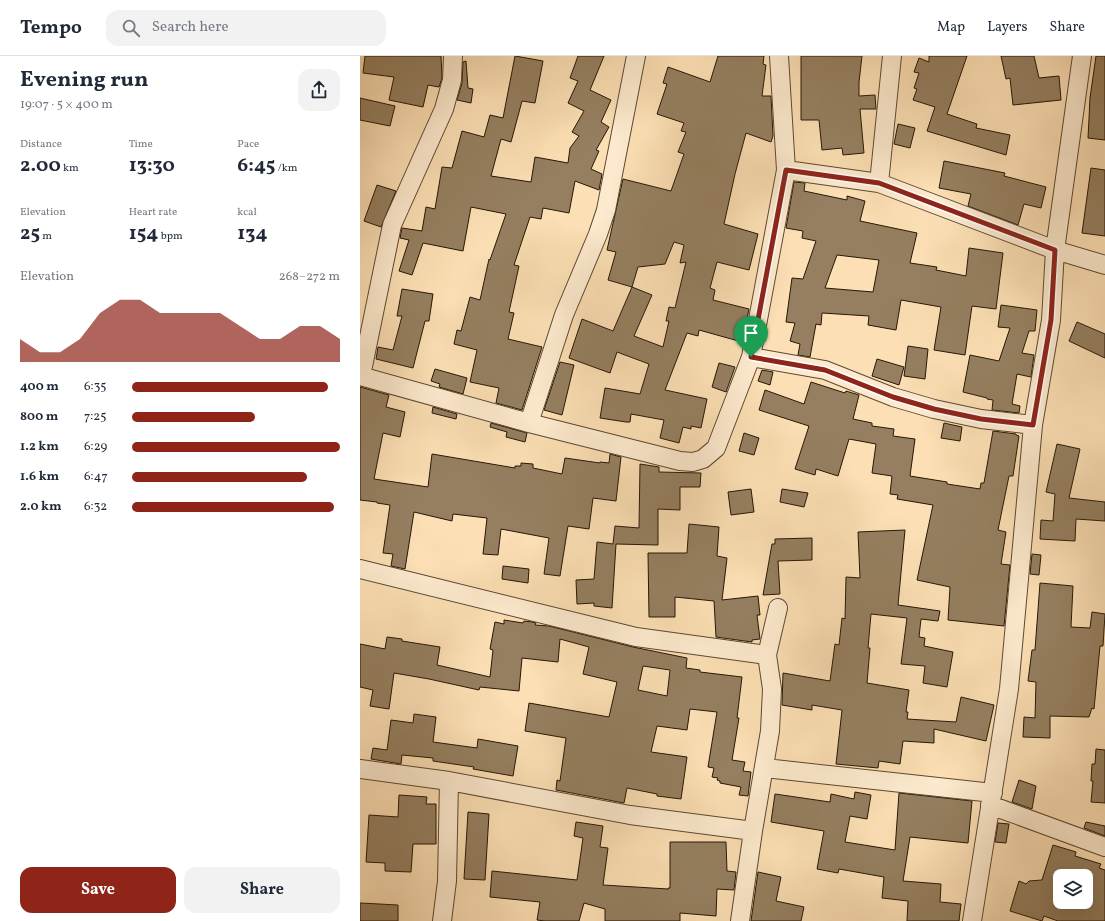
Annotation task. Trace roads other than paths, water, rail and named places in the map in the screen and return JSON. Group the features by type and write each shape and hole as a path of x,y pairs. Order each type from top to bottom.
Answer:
{"street":[{"path":"452,56 452,80 444,109 392,225 360,376 529,423 680,461 693,462 703,459 716,448 751,357 786,170 779,56"},
{"path":"529,423 564,315 598,234 606,210 636,56"},
{"path":"879,183 892,56"},
{"path":"972,921 1009,689 1033,425 1051,320 1055,250 1082,56"},
{"path":"786,170 879,183 1055,250 1105,265"},
{"path":"751,357 825,370 893,397 934,409 981,419 1033,425"},
{"path":"360,569 636,637 767,655"},
{"path":"740,921 770,731 772,689 767,655 778,608"},
{"path":"765,768 992,799 1105,847"},
{"path":"360,769 449,781 630,815 753,831"},
{"path":"442,921 447,881 449,781"}]}
